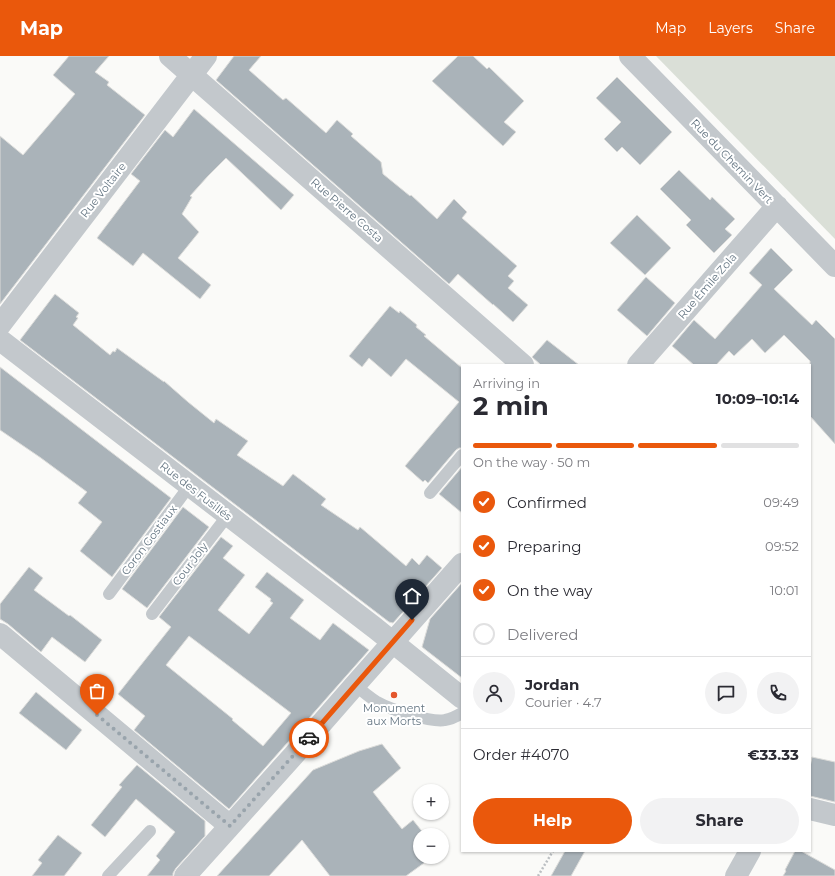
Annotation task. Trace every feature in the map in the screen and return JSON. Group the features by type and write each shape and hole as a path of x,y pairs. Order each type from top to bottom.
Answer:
{"street":[{"name":"Rue Pierre Costa","path":"170,56 522,364"},
{"name":"Rue Voltaire","path":"0,325 206,56"},
{"name":"Rue du Chemin Vert","path":"630,56 835,266"},
{"name":"Rue Émile Zola","path":"639,364 777,206"},
{"name":"Rue des Fusillés","path":"0,340 370,624 461,697"},
{"path":"185,876 461,565"},
{"path":"0,634 230,826"},
{"path":"811,809 835,815"},
{"path":"736,876 749,852"}],"lane":[{"path":"430,493 461,456"},
{"name":"Coron Gostiaux","path":"109,594 190,486"},
{"name":"Cour Joly","path":"152,614 228,515"},
{"path":"355,685 376,701 394,710 444,721 453,719 461,714"},
{"path":"108,876 150,831"}],"path":[{"path":"538,876 552,852"}],"shaded area":[{"path":"656,56 835,56 835,239"}],"building":[{"path":"69,56 109,56 95,72 109,82 107,85 145,115 0,304 0,136 23,155 75,94 53,75"},
{"path":"234,56 261,56 249,70 283,100 286,98 326,133 337,120 353,134 351,136 381,162 383,174 410,196 411,195 437,219 454,199 467,212 462,218 517,266 508,276 514,281 508,288 528,305 513,322 458,274 449,284 216,80"},
{"path":"458,56 473,56 487,69 489,67 524,101 504,122 516,132 503,146 432,81"},
{"path":"617,77 672,132 640,165 622,147 617,152 604,139 621,122 596,98"},
{"path":"194,109 294,195 281,210 226,158 208,176 190,196 192,197 182,214 199,232 178,258 211,285 200,299 143,253 133,266 97,238 140,181 131,174 165,130 173,137"},
{"path":"679,170 710,200 712,197 735,219 725,229 732,235 714,253 686,225 691,220 660,189"},
{"path":"637,215 671,248 645,275 610,243"},
{"path":"771,248 793,270 774,289 812,325 816,320 835,339 835,444 811,417 810,361 784,335 765,353 752,339 734,356 729,351 717,364 693,364 672,346 694,320 715,339 762,285 749,273"},
{"path":"646,277 675,303 647,336 617,310"},
{"path":"55,294 79,313 76,317 78,318 73,325 110,355 113,351 115,352 117,348 164,381 214,423 216,419 248,441 237,455 283,486 293,474 326,499 321,505 358,530 360,527 406,566 412,558 419,565 427,555 442,568 393,623 389,622 20,340"},
{"path":"390,306 399,313 400,311 417,325 416,327 426,335 424,336 461,367 461,448 456,450 428,483 425,480 423,482 405,466 459,402 406,359 391,377 369,358 362,367 349,356"},
{"path":"547,340 578,364 540,364 532,357"},
{"path":"0,367 171,498 112,577 80,551 102,522 78,503 87,492 0,430"},
{"path":"461,468 461,512 439,494"},
{"path":"183,507 209,527 147,608 122,589"},
{"path":"221,537 233,546 223,558 245,575 218,610 249,634 273,603 270,601 271,599 255,587 267,572 304,600 290,618 320,640 333,623 369,650 229,809 134,730 145,716 118,694 171,627 159,617","holes":["189,636 291,713 263,746 232,720 233,719 166,665"]},
{"path":"29,567 43,578 34,590 102,640 85,662 52,637 41,652 0,619 0,604"},
{"path":"461,584 461,677 422,647 430,619"},
{"path":"36,692 82,730 66,750 19,713"},
{"path":"382,744 401,768 373,792 402,829 413,820 419,828 413,828 413,864 423,864 406,876 330,876 302,840 269,876 217,876 313,770 359,751"},
{"path":"812,757 835,762 835,802 811,796"},
{"path":"137,765 205,821 205,836 176,868 173,876 147,876 160,860 156,856 175,832 136,799 105,837 91,825 122,787 119,785"},
{"path":"58,835 82,853 64,876 32,876 42,863 38,860"},
{"path":"564,852 584,852 571,876 551,876"},
{"path":"794,852 803,852 835,870 835,876 783,876 786,871 785,870"}],"way so far":[{"path":"97,715 230,826 309,738"}],"place":[{"name":"Monument aux Morts","path":"394,695"}],"route":[{"path":"309,738 412,620"}]}
